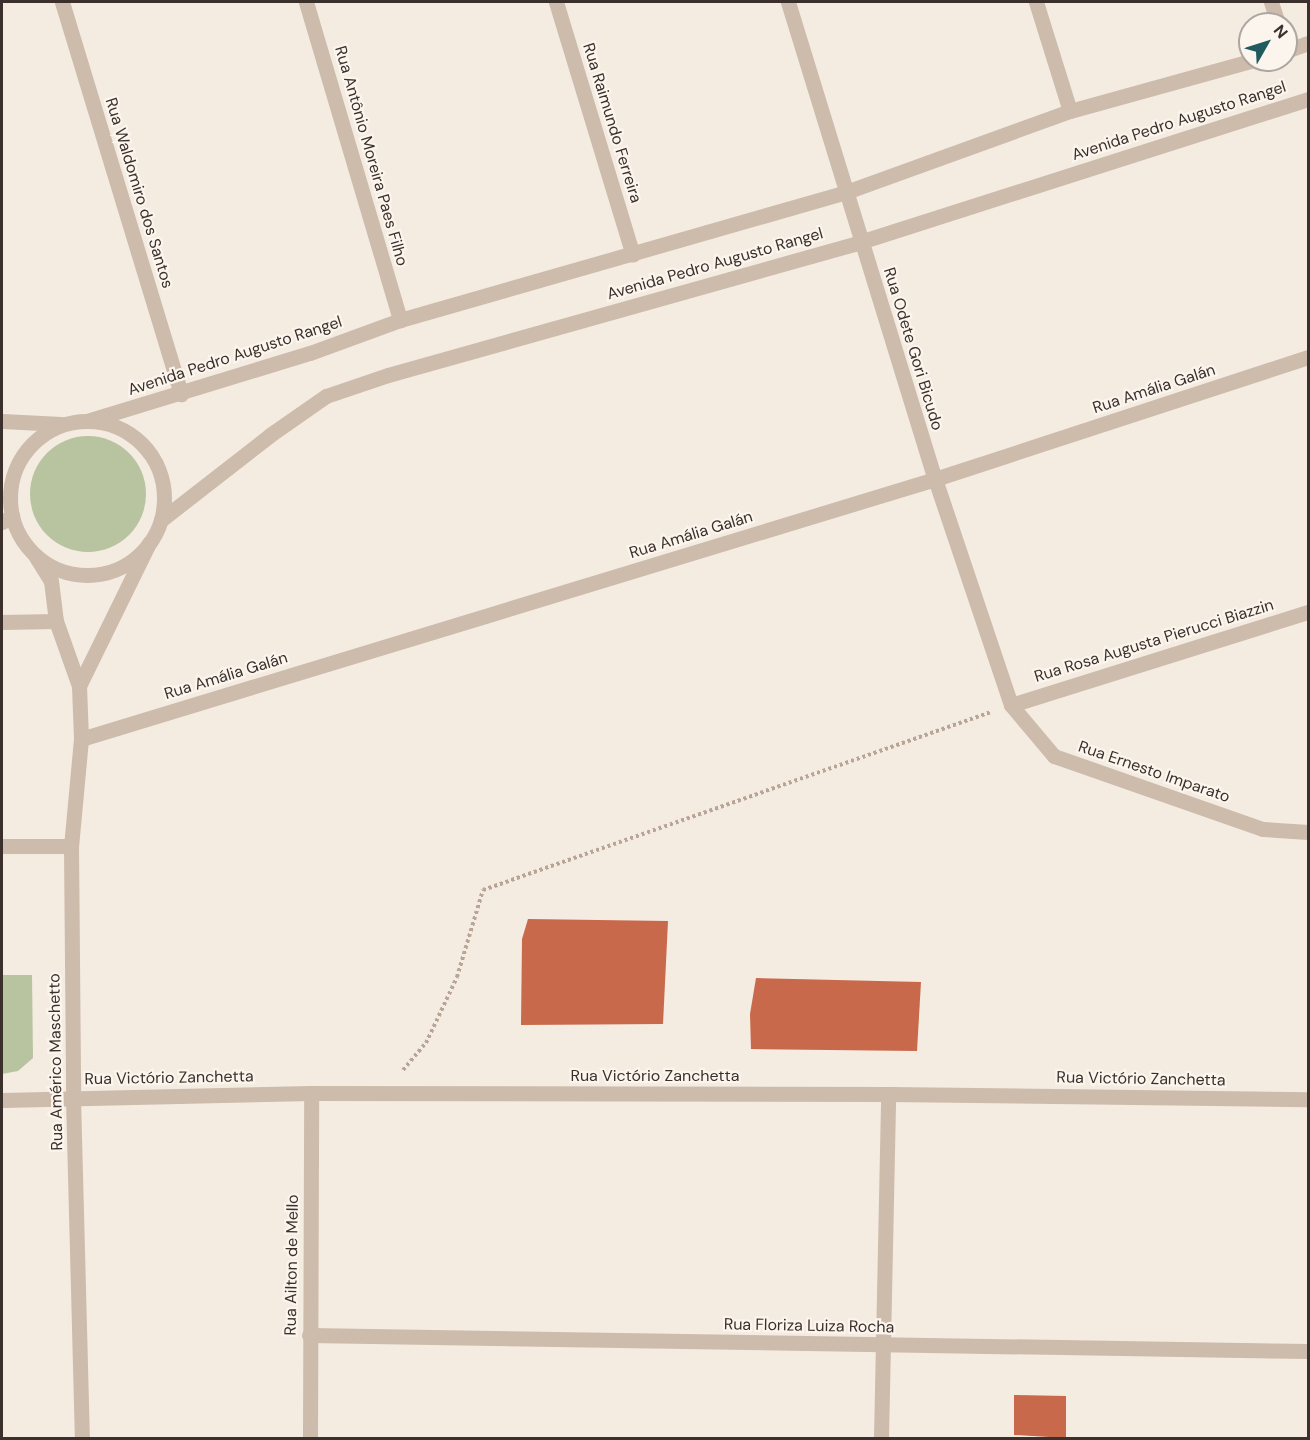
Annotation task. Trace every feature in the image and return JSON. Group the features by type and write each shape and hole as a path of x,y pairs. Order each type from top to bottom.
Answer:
{"street":[{"name":"Rua Waldomiro dos Santos","path":"62,2 182,394"},
{"name":"Rua Antônio Moreira Paes Filho","path":"306,2 400,320"},
{"name":"Rua Raimundo Ferreira","path":"556,2 633,255"},
{"name":"Rua Odete Gori Bicudo","path":"788,2 860,242 935,479 1011,705"},
{"path":"1036,2 1070,111"},
{"name":"Avenida Pedro Augusto Rangel","path":"87,421 182,394 310,353 400,320 846,192 1070,111 1238,64"},
{"name":"Avenida Pedro Augusto Rangel","path":"161,520 270,435 326,396 388,375 860,242 1308,99"},
{"name":"Rua Amália Galán","path":"81,739 935,479 1308,357"},
{"path":"2,421 64,424 87,421 111,424 132,435 149,452 159,473 164,497 161,520 149,543 131,561 116,568 83,575 58,570 36,557 21,537 6,510 17,464 29,446 45,433 64,424"},
{"name":"Rua Américo Maschetto","path":"79,686 149,543"},
{"name":"Rua Américo Maschetto","path":"36,557 51,581 56,621 79,686 81,739 71,846 73,1098 82,1438"},
{"name":"Rua Rosa Augusta Pierucci Biazzin","path":"1011,705 1308,612"},
{"path":"2,622 56,621"},
{"name":"Rua Ernesto Imparato","path":"1011,705 1054,756 1263,829 1308,832"},
{"path":"2,846 71,846"},
{"name":"Rua Victório Zanchetta","path":"2,1100 311,1093 888,1094 1308,1100"},
{"name":"Rua Ailton de Mello","path":"310,1438 311,1093"},
{"path":"881,1438 888,1094"},
{"name":"Rua Floriza Luiza Rocha","path":"309,1335 1308,1351"}],"path":[{"path":"384,1093 426,1043 458,977 483,890 1011,705"}],"green space":[{"path":"88,436 110,440 129,453 142,472 146,494 142,516 129,535 110,548 88,552 66,548 47,535 34,516 30,494 34,472 47,453 66,440"},
{"path":"2,975 32,975 33,1058 18,1071 2,1074"}],"building":[{"path":"528,919 668,921 663,1024 521,1025 522,939"},
{"path":"756,978 921,982 917,1051 751,1049 750,1014"},
{"path":"1014,1395 1066,1396 1066,1438 1014,1435"}]}
